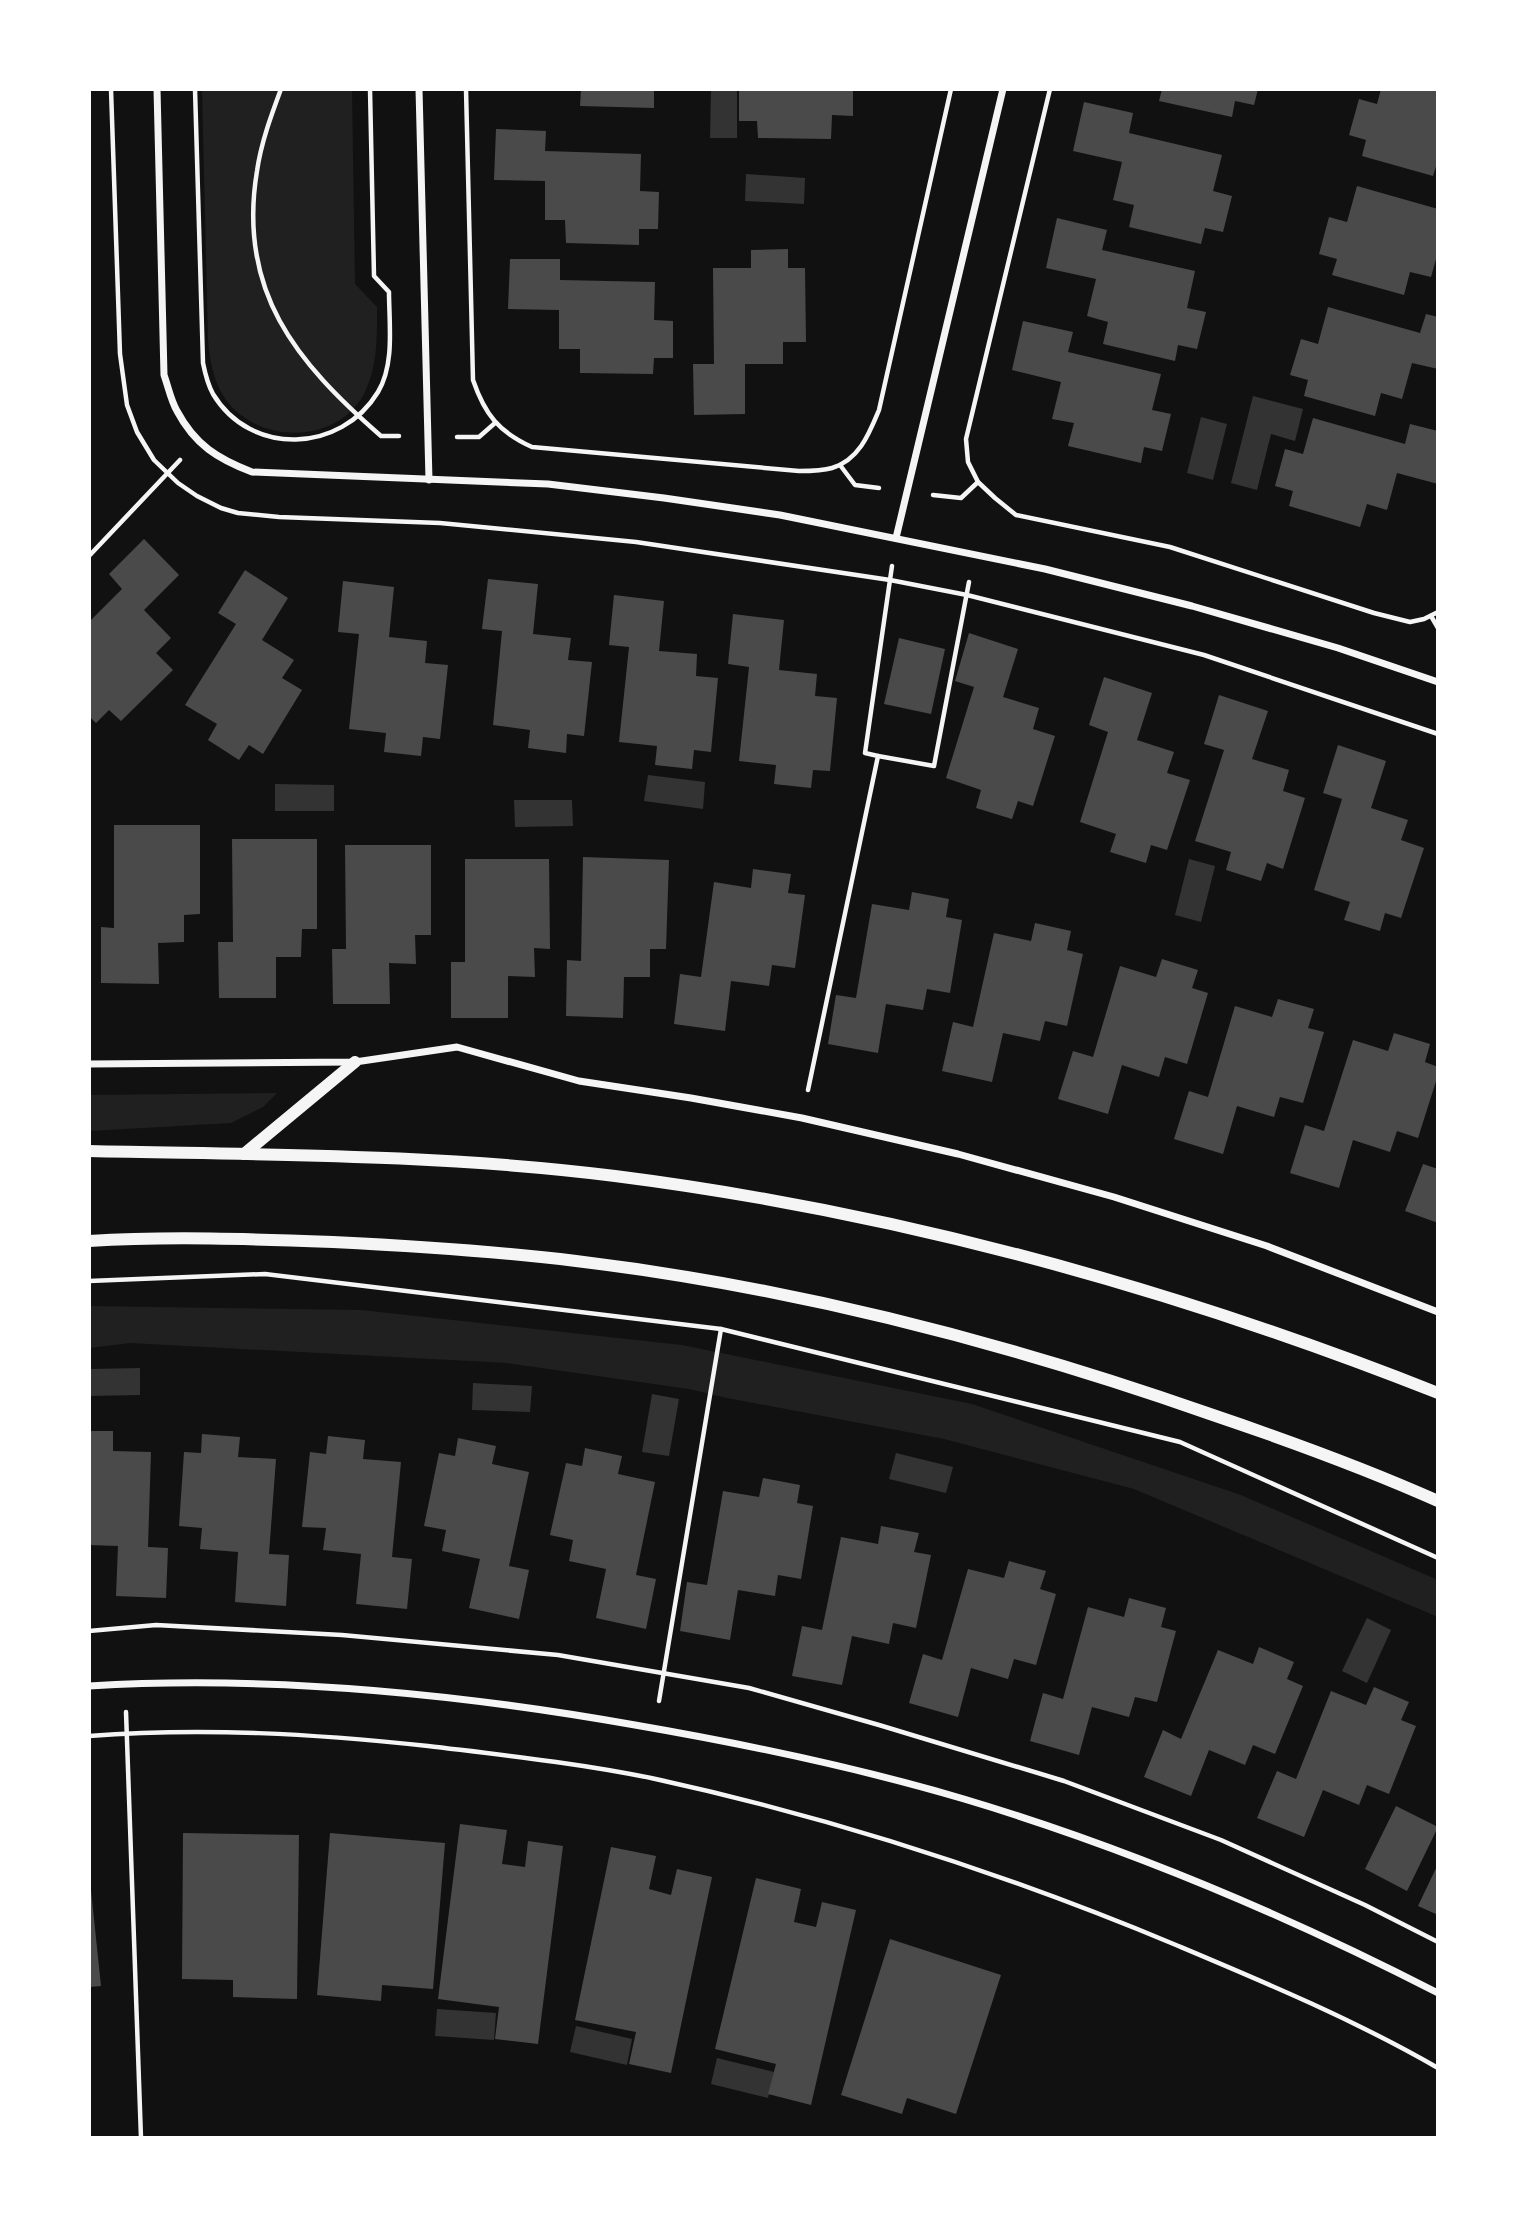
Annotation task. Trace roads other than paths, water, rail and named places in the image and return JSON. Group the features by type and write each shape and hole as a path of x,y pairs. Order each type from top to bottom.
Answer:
{"street":[{"path":"157,89 164,374 176,410 198,441 223,461 252,472 548,484 780,515 1045,569 1192,606 1338,648 1438,682"},
{"path":"419,89 429,480"},
{"path":"896,538 1003,89"},
{"path":"89,1064 355,1062 457,1047 579,1081 802,1118 958,1154 1114,1197 1266,1246 1438,1312"},
{"path":"244,1154 355,1062"},
{"path":"89,1151 485,1163 613,1176 744,1194 924,1230 1104,1277 1227,1315 1438,1393"},
{"path":"89,1241 260,1239 419,1246 576,1261 729,1285 874,1315 1012,1351 1149,1392 1283,1439 1438,1501"},
{"path":"89,1686 237,1684 342,1687 446,1696 538,1708 758,1748 964,1799 1064,1831 1262,1908 1358,1952 1438,1993"}]}
